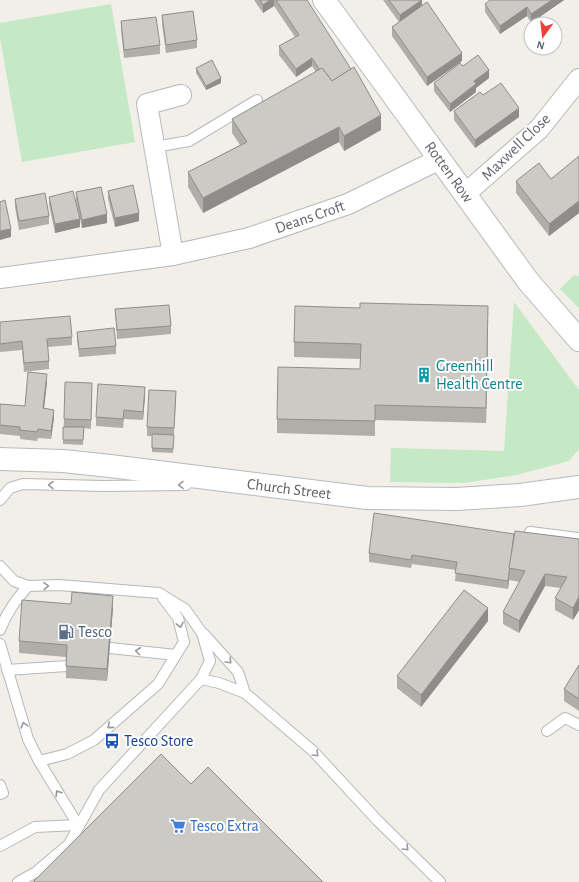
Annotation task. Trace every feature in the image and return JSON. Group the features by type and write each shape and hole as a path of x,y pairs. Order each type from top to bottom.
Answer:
{"street":[{"name":"Rotten Row","path":"324,0 528,281 579,340"},
{"name":"Maxwell Close","path":"465,194 539,129 576,90"},
{"path":"173,255 147,104 181,95"},
{"name":"Deans Croft","path":"0,278 173,255 249,238 348,204 440,159"},
{"name":"Church Street","path":"0,459 63,461 367,498 457,499 520,495 579,487"}],"lane":[{"path":"154,147 189,141 257,100"},
{"path":"0,500 10,488 23,484 103,486 248,484"},
{"path":"530,532 579,538"},
{"path":"0,566 14,581 28,586 59,586 159,593 185,609 202,633 238,672 245,693"},
{"path":"0,630 6,615 14,602 28,586"},
{"path":"38,761 67,754 94,740 158,684 184,642 178,618 159,593"},
{"path":"18,882 36,872 69,844 78,825 99,790 201,679 210,661 202,633"},
{"path":"0,644 28,740 38,761 78,825"},
{"path":"7,670 67,666 110,648 176,656"},
{"path":"201,679 219,683 245,693 313,751 378,820 440,882"},
{"path":"547,731 565,718 579,725"},
{"path":"0,785 3,793 0,794"},
{"path":"0,846 35,827 78,825"}],"green space":[{"path":"111,4 135,142 22,162 0,38 0,23"},
{"path":"574,275 579,276 579,308 560,289"},
{"path":"514,302 579,390 579,449 569,461 516,475 464,483 390,482 391,448 504,451"}],"building":[{"path":"260,0 270,0 263,5"},
{"path":"276,0 307,0 351,69 332,81 322,68 320,70 312,58 296,69 279,46 299,35"},
{"path":"389,0 422,0 400,15"},
{"path":"490,0 552,0 531,14 527,7 500,26 485,4"},
{"path":"427,2 462,53 427,77 392,27"},
{"path":"193,11 197,40 166,45 162,15"},
{"path":"156,17 160,45 124,50 121,21"},
{"path":"478,55 489,70 474,81 476,84 450,104 434,83 460,63 463,66"},
{"path":"212,60 221,78 206,86 196,68"},
{"path":"354,67 381,115 344,136 339,127 203,198 188,172 247,142 232,119 322,68 332,81"},
{"path":"501,83 519,108 475,140 454,111 480,92 483,95"},
{"path":"579,156 579,201 549,224 516,181 539,163 551,179"},
{"path":"133,185 139,213 115,218 108,191"},
{"path":"101,187 107,214 82,220 76,192"},
{"path":"73,191 80,219 55,224 49,197"},
{"path":"45,193 49,216 19,221 15,199"},
{"path":"5,200 11,229 0,231 0,202"},
{"name":"Greenhill Health Centre","path":"360,303 488,306 486,408 375,405 375,421 277,419 278,367 360,369 361,344 294,342 295,306 360,308"},
{"path":"169,305 171,326 117,330 115,309"},
{"path":"70,316 72,337 47,339 49,361 24,363 22,341 0,344 0,322"},
{"path":"114,328 116,346 79,349 77,332"},
{"path":"28,372 47,374 43,408 54,410 51,431 38,429 37,432 20,430 20,427 0,425 0,404 25,406"},
{"path":"65,382 92,383 91,420 64,419"},
{"path":"98,384 145,387 143,412 124,410 123,419 96,417"},
{"path":"149,390 176,391 174,428 147,427"},
{"path":"63,427 84,427 83,440 63,440"},
{"path":"152,434 174,435 173,449 152,448"},
{"path":"374,513 514,534 508,581 455,573 457,562 412,555 411,560 369,553"},
{"path":"515,531 579,539 579,597 573,608 555,598 567,577 545,574 519,621 503,612 525,571 509,568"},
{"path":"464,590 488,608 421,695 397,676"},
{"name":"Tesco","path":"72,592 113,596 107,669 66,666 67,645 19,641 22,600 71,604"},
{"path":"579,665 579,699 564,689"},
{"name":"Tesco Extra","path":"161,754 191,784 208,767 323,882 33,882"}],"place":[{"name":"Greenhill Health Centre","path":"424,375"},
{"name":"Tesco","path":"66,632"},
{"name":"Tesco Store","path":"112,741"},
{"name":"Tesco Extra","path":"178,826"}]}
